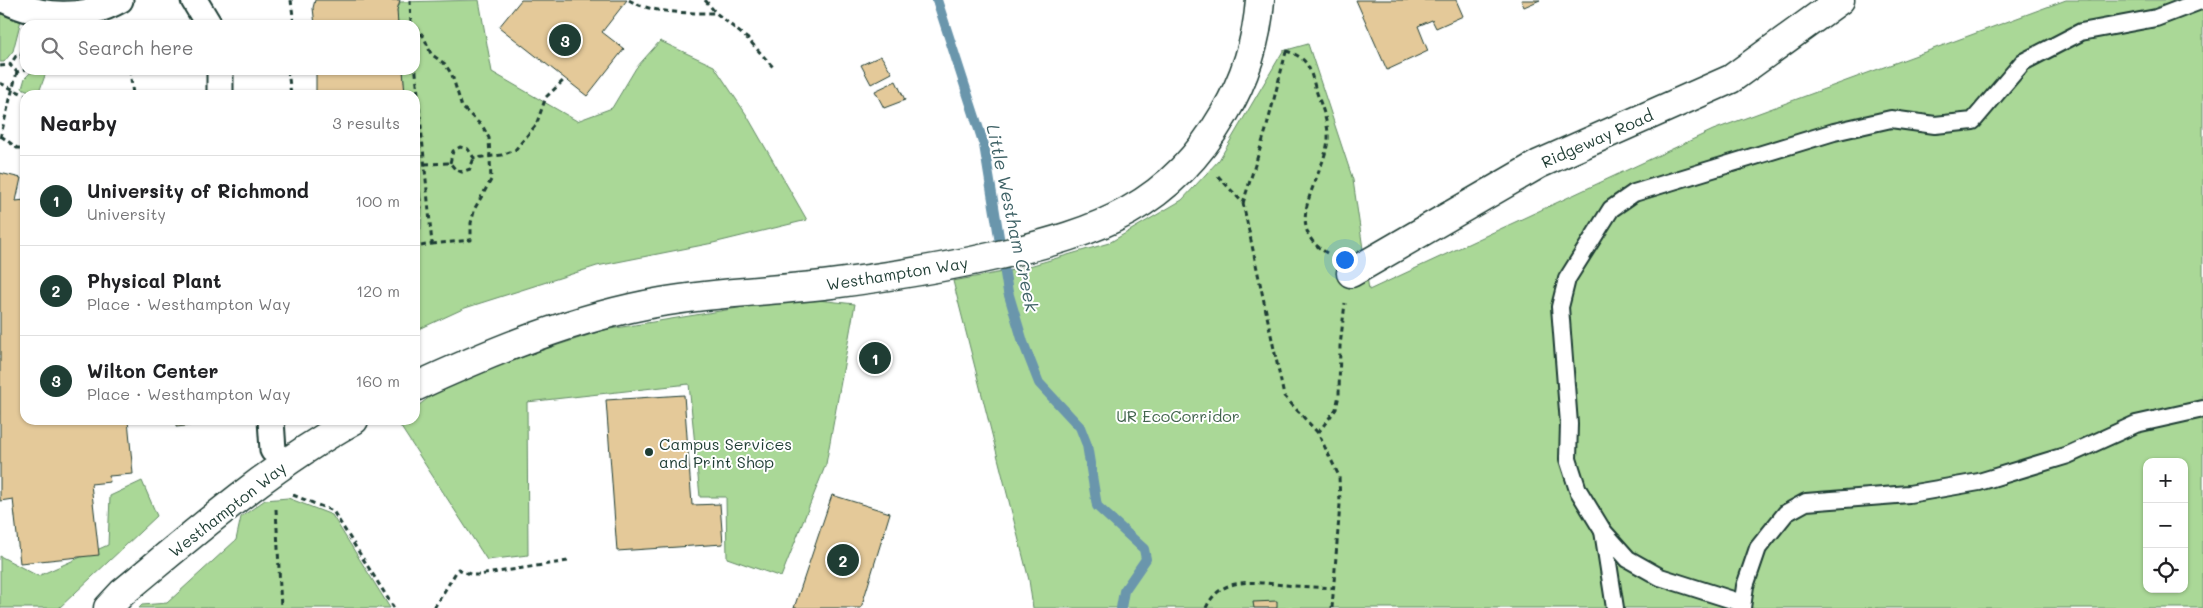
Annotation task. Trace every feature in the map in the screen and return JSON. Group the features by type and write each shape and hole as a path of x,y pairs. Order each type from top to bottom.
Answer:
{"street":[{"path":"5,0 20,8 58,14 102,9 120,0"},
{"path":"194,0 206,20"},
{"name":"Westhampton Way","path":"420,385 505,347 622,310 703,295 829,284 923,272 1033,247 1071,237 1103,225 1129,211 1182,171 1213,133 1244,74 1254,40 1260,0"},
{"name":"Ridgeway Road","path":"1351,273 1539,164 1731,79 1840,0"},
{"path":"220,75 220,90"},
{"path":"271,425 273,450"},
{"name":"Westhampton Way","path":"108,608 122,593 242,493 297,454 346,425"}],"lane":[{"path":"2203,0 2156,18 2081,32 2023,62 1972,121 1935,125 1891,119 1834,132 1634,193 1611,209 1567,279 1560,307 1569,424 1568,459 1578,490 1602,531 1628,558 1660,577 1742,606 1745,586 1758,548 1786,512 1806,502 1909,494 1979,482 2068,455 2136,424 2203,409"},
{"path":"1602,531 1615,608"}],"path":[{"path":"291,0 293,20"},
{"path":"410,0 411,20"},
{"path":"628,0 637,5 664,10 716,13"},
{"path":"705,0 716,13 748,39 773,67"},
{"path":"420,32 431,54 445,64 452,75 462,107 483,127 488,138 491,157 491,180 475,208 471,223 471,240 420,246"},
{"path":"1287,42 1266,130 1243,203 1284,396 1318,433 1339,476 1340,504 1332,608"},
{"path":"1286,52 1298,55 1308,65 1326,122 1328,138 1320,172 1306,204 1304,220 1309,234 1322,250 1338,260 1351,273 1340,346 1339,395 1336,409 1318,433"},
{"path":"10,65 14,58 20,56"},
{"path":"0,66 10,65"},
{"path":"10,65 17,72"},
{"path":"17,72 0,137 20,148"},
{"path":"131,75 132,90"},
{"path":"289,75 290,90"},
{"path":"416,75 418,90"},
{"path":"474,158 502,156 515,150 536,125 546,98 565,79"},
{"path":"0,83 20,94"},
{"path":"420,113 432,244"},
{"path":"460,147 468,149 474,158 470,169 462,172 454,169 450,163 453,150 460,147"},
{"path":"425,164 450,163"},
{"path":"1216,174 1243,203"},
{"path":"290,493 333,511 394,608"},
{"path":"276,506 281,608"},
{"path":"434,608 458,570 472,576 568,561"},
{"path":"1206,608 1210,599 1221,589 1250,581 1334,588"}],"green space":[{"path":"479,0 492,72 577,121 612,108 636,68 660,41 714,66 746,114 807,220 713,243 597,266 465,308 420,329 420,229 422,208 420,193 420,90 405,90 403,75 420,75 420,20 398,20 397,10 400,2"},
{"name":"UR EcoCorridor","path":"2066,0 2203,0 2203,608 1033,608 1029,580 953,281 1019,269 1109,243 1182,200 1219,160 1283,51 1308,44 1353,180 1369,290 1713,130"},
{"path":"0,11 21,20 13,51 4,62 0,62"},
{"path":"28,75 45,75 40,90 22,88"},
{"path":"799,298 855,304 826,464 781,577 727,558 726,497 700,497 689,384 527,402 528,555 487,560 400,425 420,425 420,404 454,379 604,330"},
{"path":"142,481 157,516 59,608 0,608 0,556 38,576 108,545 110,496"},
{"path":"288,498 332,515 390,608 139,608 142,605 167,603 236,540 241,517 265,500"}],"building":[{"path":"315,0 400,0 397,10 398,20 314,20 313,8"},
{"path":"521,0 627,0 602,32 624,49 587,96 499,27"},
{"path":"1356,0 1456,0 1463,16 1436,28 1432,20 1418,26 1428,51 1387,70"},
{"path":"1521,0 1540,0 1524,7"},
{"path":"881,56 892,73 871,84 861,65"},
{"path":"316,75 403,75 405,90 316,90"},
{"path":"896,81 905,100 884,108 875,91"},
{"path":"0,173 20,178 16,201 20,201 20,425 128,425 133,474 109,476 110,482 91,484 99,555 20,563 13,499 0,501"},
{"name":"Campus Services and Print Shop","path":"684,395 692,505 720,504 723,544 617,551 606,400"},
{"path":"176,425 196,425 176,427"},
{"path":"832,495 890,513 861,608 794,608"},
{"path":"1277,601 1277,608 1254,608 1253,602"}],"waterway":[{"name":"Little Westham Creek","path":"937,0 984,145 1008,292 1023,342 1039,383 1080,427 1087,445 1097,506 1144,549 1146,559 1124,591 1121,608"}],"place":[{"name":"Wilton Center","path":"565,40"},
{"name":"University of Richmond","path":"875,358"},
{"name":"Campus Services and Print Shop","path":"649,452"},
{"name":"Physical Plant","path":"843,560"}]}
